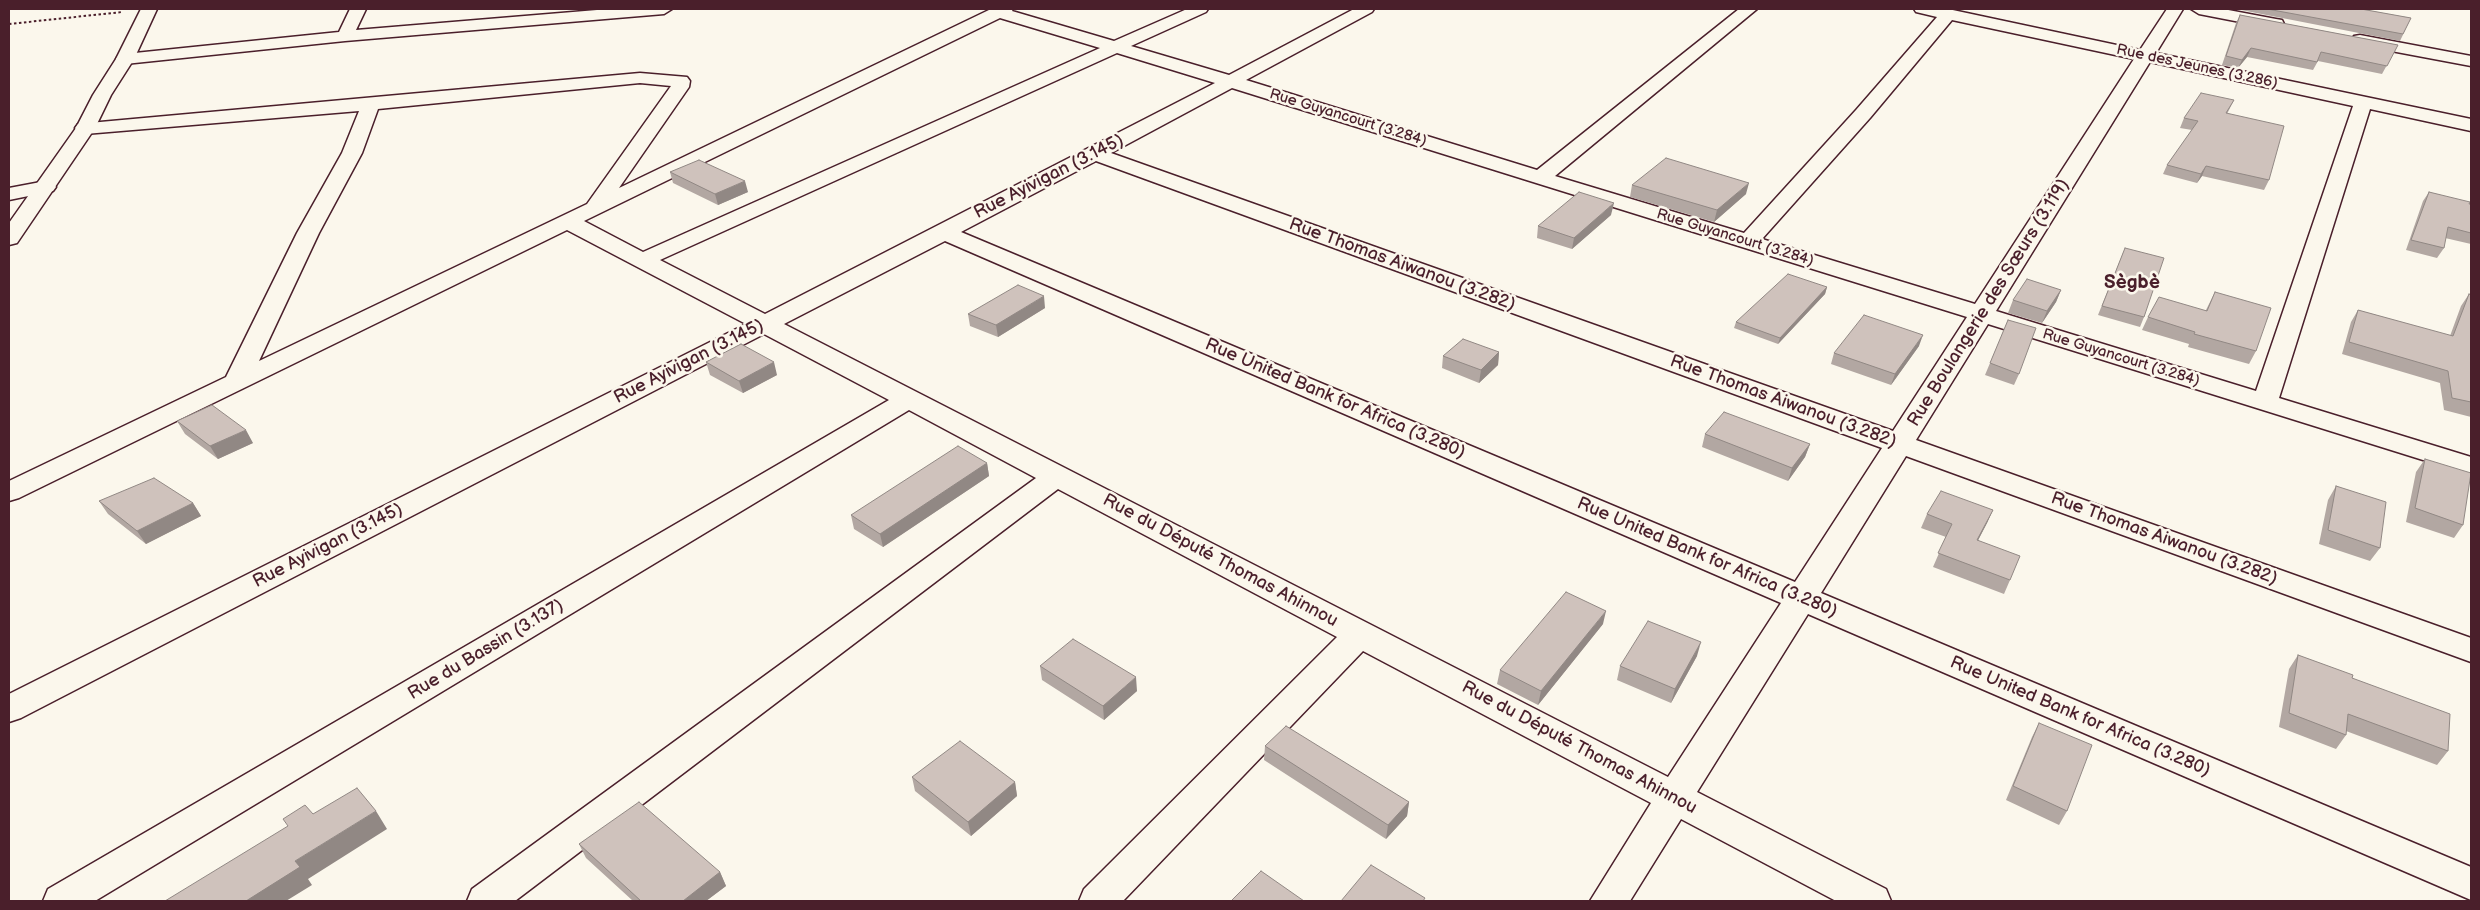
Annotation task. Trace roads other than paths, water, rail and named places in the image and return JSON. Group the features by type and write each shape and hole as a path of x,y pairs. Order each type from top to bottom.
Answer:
{"street":[{"path":"9,238 85,128 102,95 125,59 149,9"},
{"path":"345,36 358,9"},
{"path":"125,59 515,16 664,9"},
{"path":"643,260 1200,9"},
{"name":"Rue Ayivigan (3.145)","path":"9,709 1095,154 1366,9"},
{"path":"1540,178 1749,9"},
{"name":"Rue des Jeunes (3.286)","path":"1922,9 2471,125"},
{"name":"Rue Boulangerie des Sœurs (3.119)","path":"1609,901 2175,9"},
{"path":"2199,9 2296,28"},
{"path":"9,492 1001,11"},
{"name":"Rue Guyancourt (3.284)","path":"1001,11 2471,466"},
{"path":"1748,242 1863,114 1948,14"},
{"path":"2345,37 2471,61"},
{"path":"85,128 370,104 630,79 681,81 680,88 658,120 580,215"},
{"path":"2265,402 2363,102"},
{"path":"236,382 308,233 352,153 365,122 370,104"},
{"name":"Rue Thomas Aiwanou (3.282)","path":"1095,154 2471,650"},
{"path":"9,194 46,187"},
{"name":"Rue du Député Thomas Ahinnou","path":"580,215 643,260 1872,901"},
{"name":"Rue United Bank for Africa (3.280)","path":"943,232 2471,884"},
{"name":"Rue du Bassin (3.137)","path":"62,901 909,399"},
{"path":"486,901 1057,476"},
{"path":"1098,901 1360,634"}],"district":[{"name":"Sègbè","path":"2132,283"}]}
